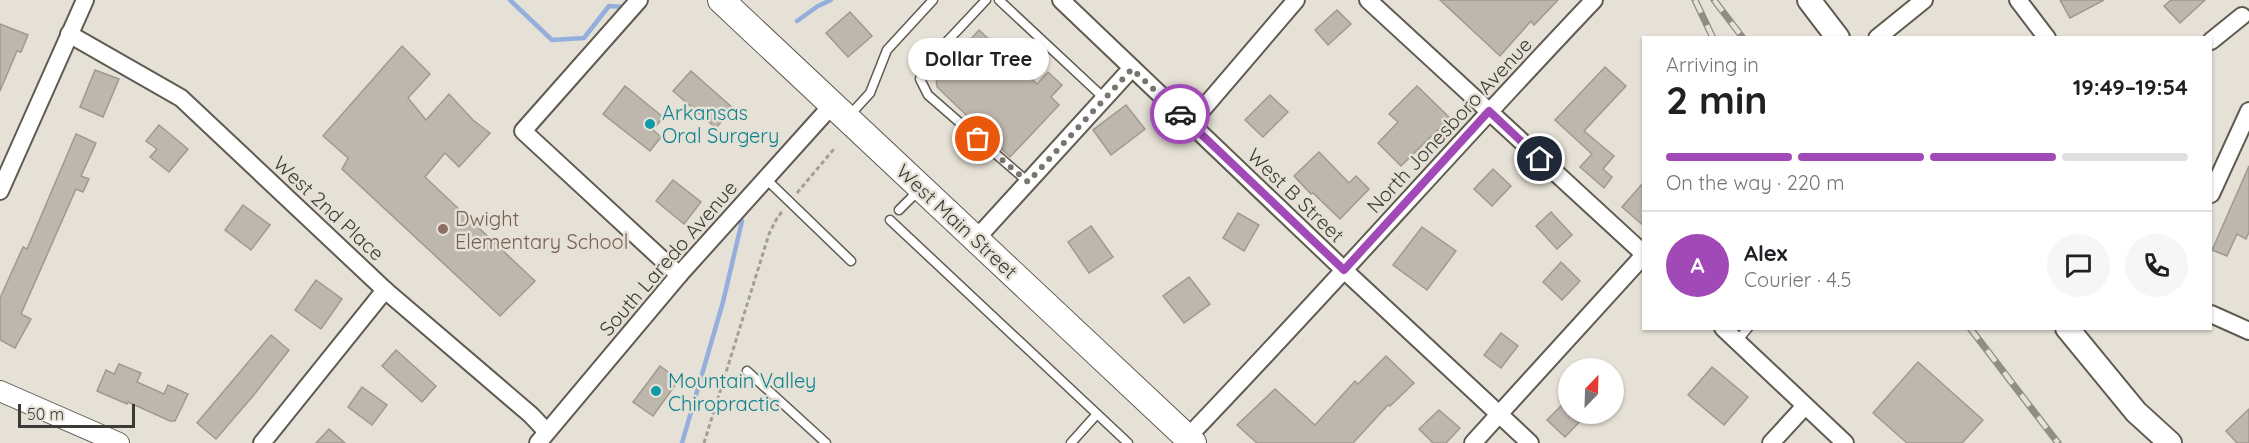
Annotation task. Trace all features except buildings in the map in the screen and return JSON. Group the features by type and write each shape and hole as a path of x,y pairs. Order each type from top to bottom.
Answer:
{"main road":[{"name":"West Main Street","path":"721,0 1187,441"},
{"path":"1809,0 1836,36"},
{"path":"2069,330 2136,412 2170,443"}],"street":[{"path":"0,191 7,155 85,0"},
{"path":"639,0 523,131 679,275"},
{"name":"West B Street","path":"1061,0 1344,270 1530,443"},
{"path":"1190,124 1296,0"},
{"path":"1368,0 1642,252"},
{"name":"North Jonesboro Avenue","path":"1187,441 1489,111 1594,0"},
{"path":"1880,36 1924,0"},
{"path":"2018,0 2045,36"},
{"path":"2212,40 2242,16"},
{"name":"West 2nd Place","path":"69,34 181,98 385,290 531,415 542,438"},
{"path":"976,239 1132,69"},
{"name":"South Laredo Avenue","path":"542,438 679,275 766,179 840,111"},
{"path":"2212,192 2249,111"},
{"path":"1473,443 1642,256"},
{"path":"262,443 385,290"},
{"path":"2212,314 2249,331"},
{"path":"1742,335 1805,406 1845,443"},
{"path":"0,391 119,443"},
{"path":"1771,443 1805,406"}],"lane":[{"path":"840,111 870,93 887,50 933,0"},
{"path":"986,0 924,66 920,79 928,95 1028,182"},
{"path":"999,0 1105,99"},
{"path":"766,179 851,261"},
{"path":"899,210 921,187"},
{"path":"890,220 1128,443"},
{"path":"747,371 826,443"},
{"path":"1071,443 1097,414"}],"path":[{"path":"704,443 769,234 776,220 834,149"}],"waterway":[{"path":"510,0 552,40 584,38 609,6 624,7"},
{"path":"797,21 831,0"},
{"path":"682,443 723,302 742,221"}],"railway":[{"path":"1695,0 1712,36"},
{"path":"1714,0 1741,36"},
{"path":"1972,330 2058,443"}],"way so far":[{"path":"978,139 1028,182 1132,69 1180,114"}],"place":[{"name":"Arkansas Oral Surgery","path":"650,124"},
{"name":"Dollar Tree","path":"978,139"},
{"name":"Dwight Elementary School","path":"443,229"},
{"name":"Mountain Valley Chiropractic","path":"656,391"}],"route":[{"path":"1180,114 1344,270 1489,111 1540,159"}]}
